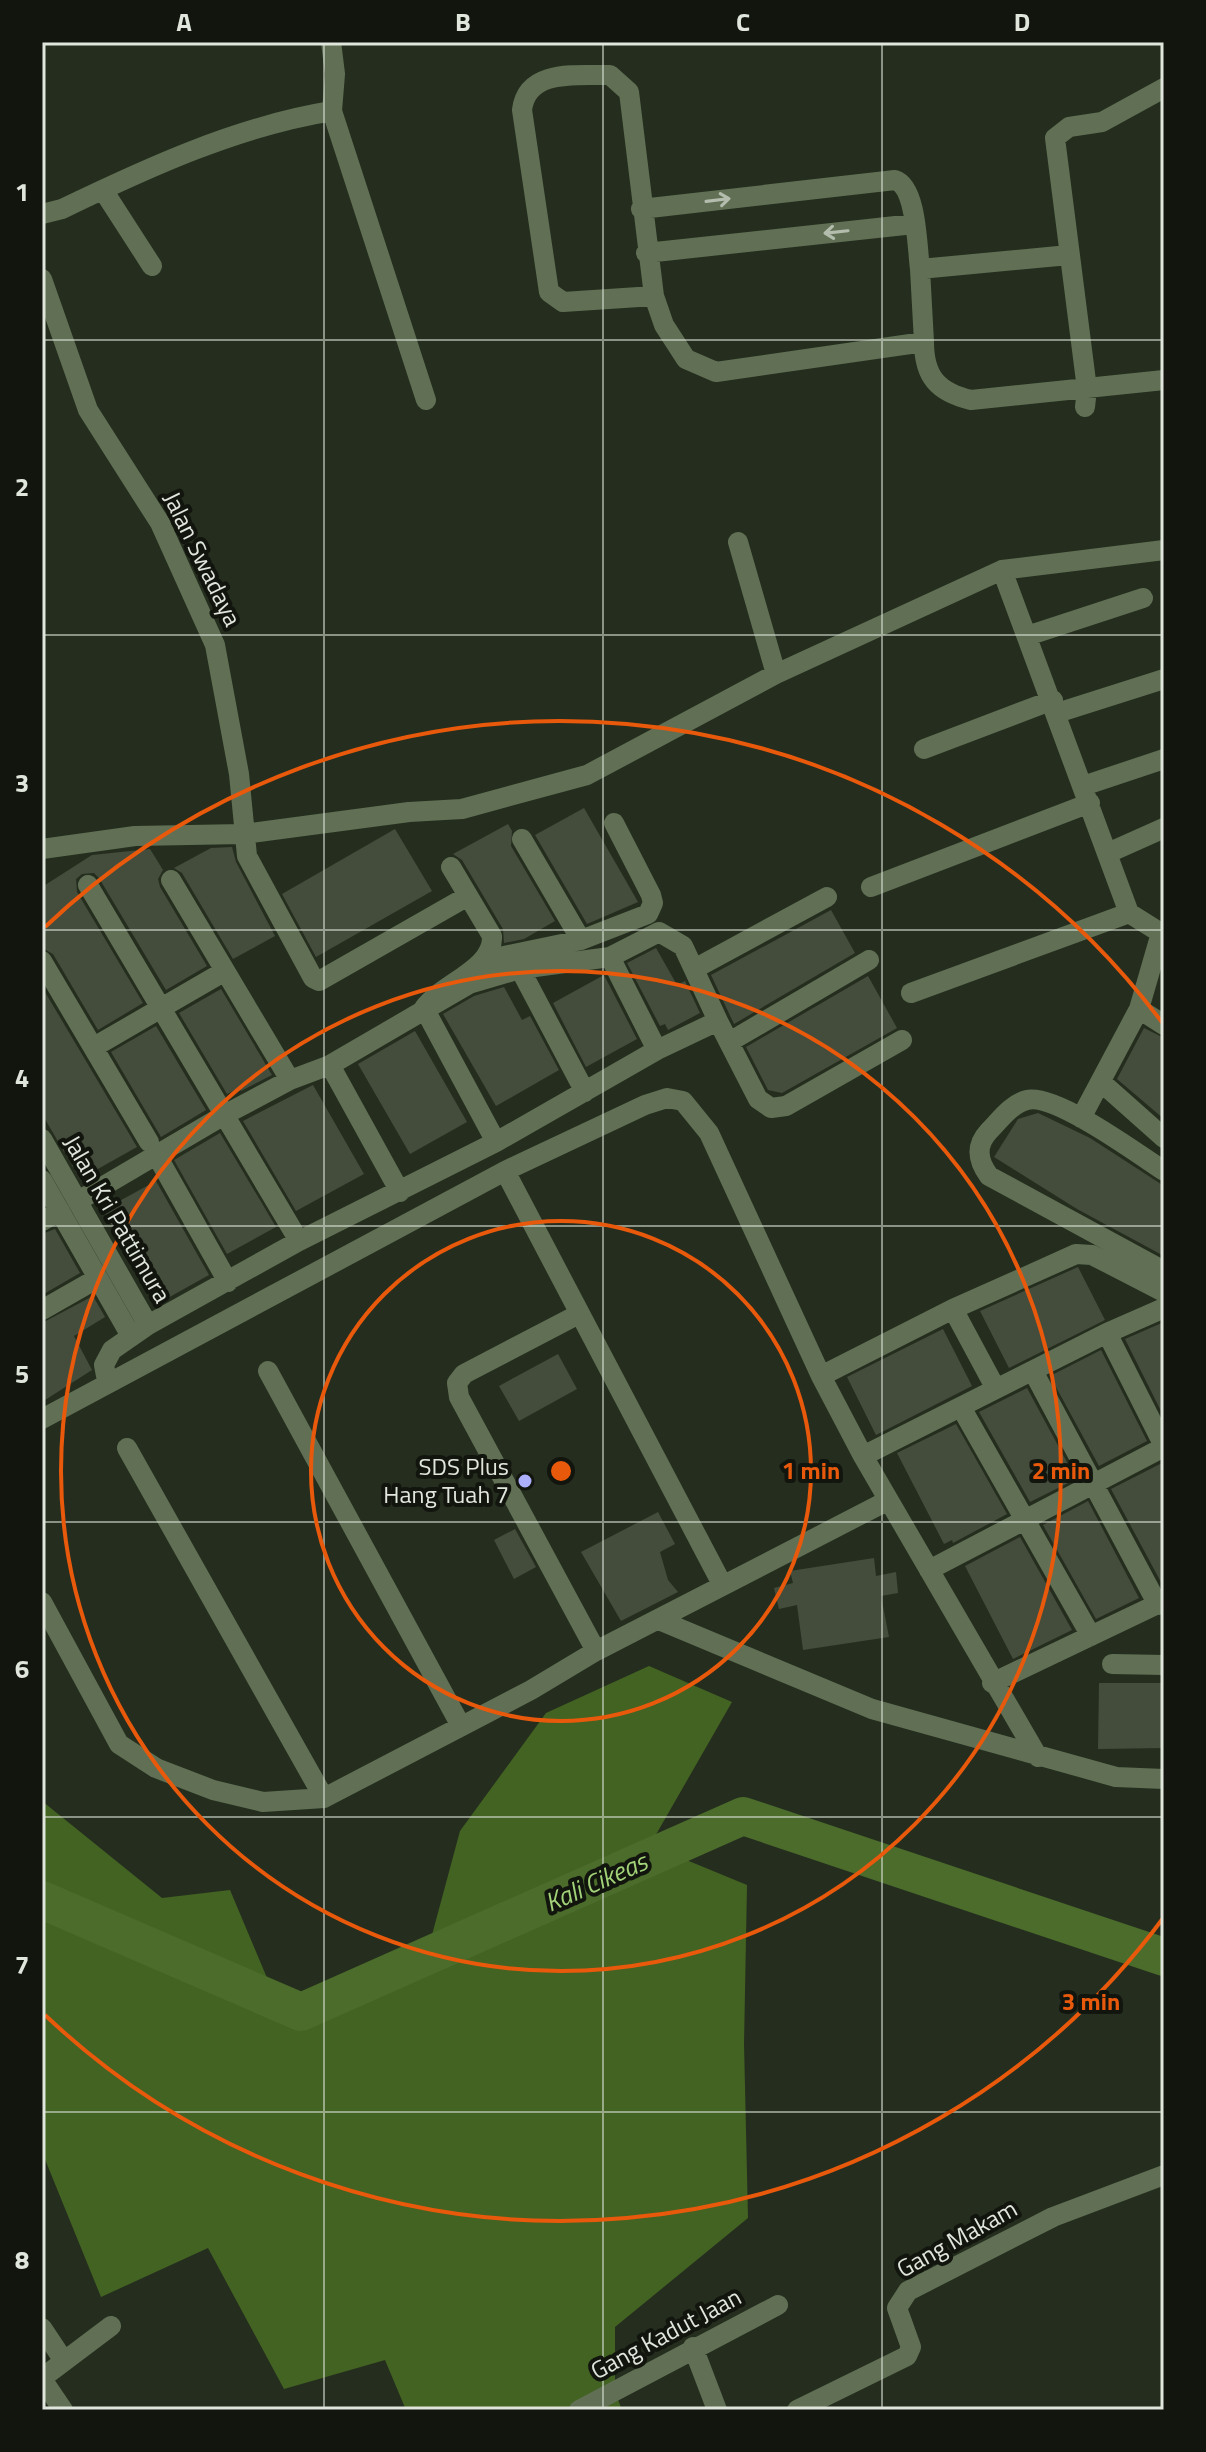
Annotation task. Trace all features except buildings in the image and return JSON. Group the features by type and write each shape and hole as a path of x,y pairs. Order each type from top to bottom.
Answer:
{"street":[{"path":"331,42 335,74 332,111 426,400"},
{"path":"654,296 563,302 549,292 522,110 529,90 547,77 610,75 625,85 632,102 641,209 654,296 664,325 686,359 716,372 924,342"},
{"path":"1086,398 1056,133 1069,127 1102,122 1147,94 1164,88"},
{"path":"42,214 62,209 240,135 292,117 332,111"},
{"path":"641,209 895,180 909,193 930,377 948,394 971,400 1086,398 1164,380"},
{"path":"103,190 152,266"},
{"path":"646,253 914,224"},
{"path":"920,269 1069,255"},
{"name":"Jalan Swadaya","path":"42,279 88,410 160,523 215,645 239,774 247,856 313,978 319,981 468,896"},
{"path":"738,542 776,674"},
{"path":"42,849 135,836 243,834 409,812 462,809 587,775 776,674 1002,570 1164,550"},
{"path":"1002,570 1129,913 1162,934 1139,1009 1081,1118"},
{"path":"1027,636 1143,598"},
{"path":"924,749 1055,707 1164,679"},
{"path":"871,887 1164,759"},
{"path":"485,960 581,940 640,919 653,903 614,823"},
{"path":"1108,853 1164,828"},
{"path":"522,839 581,940"},
{"path":"424,1008 433,996 485,960 490,953 492,936 451,867"},
{"path":"171,880 290,1080"},
{"path":"88,885 299,1241"},
{"path":"696,968 827,897"},
{"path":"911,993 1129,913"},
{"path":"60,1211 153,1148 290,1080 330,1065 469,984 520,969 610,957 659,932 683,946 758,1099 771,1108 786,1106 902,1040"},
{"path":"610,957 657,1050"},
{"path":"731,1041 869,960"},
{"path":"42,961 228,1282"},
{"path":"520,969 585,1092"},
{"path":"94,1047 225,971"},
{"path":"424,1008 496,1142"},
{"path":"1139,1009 1164,1025"},
{"path":"107,1381 104,1365 112,1350 139,1330 299,1241 496,1142 657,1050 718,1021"},
{"path":"330,1065 400,1192"},
{"path":"1101,1082 1164,1138"},
{"path":"42,1419 107,1381 505,1171 645,1105 667,1098 683,1101 709,1133 821,1376 887,1501 1038,1757"},
{"path":"1164,1171 1081,1118 1040,1099 1016,1105 983,1138 979,1149 982,1166 989,1176 1164,1271"},
{"name":"Jalan Kri Pattimura","path":"42,1139 60,1211 139,1330"},
{"path":"505,1171 722,1584"},
{"path":"42,1180 98,1278 139,1330"},
{"path":"821,1376 953,1309 1076,1254 1092,1255 1164,1292"},
{"path":"42,1310 98,1278"},
{"path":"863,1456 962,1409 1107,1333 1164,1308"},
{"path":"953,1309 996,1389"},
{"path":"579,1314 464,1374 457,1383 459,1397 596,1651"},
{"path":"929,1570 1164,1446 1107,1333"},
{"path":"268,1371 461,1726"},
{"path":"992,1683 1161,1603 1033,1371"},
{"path":"962,1409 1091,1636"},
{"path":"127,1448 324,1798"},
{"path":"42,1602 119,1744 156,1768 213,1790 263,1802 324,1798 531,1690 596,1651 722,1584 887,1501"},
{"path":"659,1620 872,1709 1116,1777 1164,1779"},
{"path":"1112,1664 1164,1665"},
{"name":"Gang Makam","path":"797,2410 907,2356 911,2347 897,2308 908,2291 1053,2217 1164,2175"},
{"name":"Gang Kadut Jaan","path":"579,2410 693,2347 778,2305"},
{"path":"63,2410 42,2378 111,2326"},
{"path":"42,2328 64,2361"},
{"path":"693,2347 717,2410"}],"green space":[{"path":"649,1666 732,1702 650,1845 747,1885 744,2044 748,2218 615,2327 615,2392 622,2410 406,2410 385,2360 284,2389 208,2248 101,2297 42,2152 42,1801 162,1898 230,1890 286,2023 422,1972 460,1831 546,1713"}],"waterway":[{"name":"Kali Cikeas","path":"42,1900 301,2012 743,1816 1164,1957"}],"place":[{"name":"SDS Plus Hang Tuah 7","path":"525,1481"}]}
